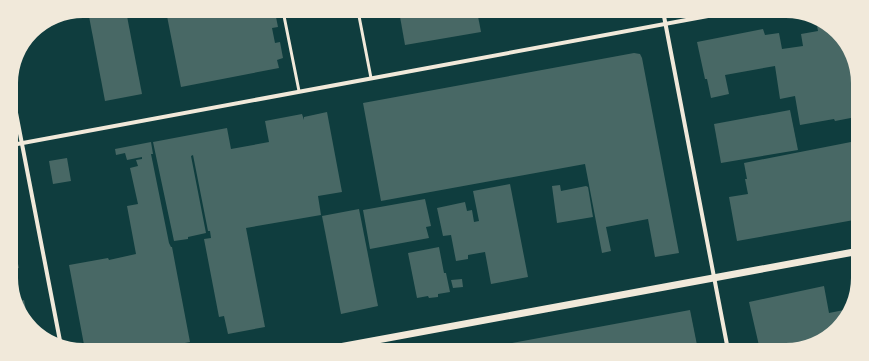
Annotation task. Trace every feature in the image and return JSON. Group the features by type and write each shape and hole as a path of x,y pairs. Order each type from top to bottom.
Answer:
{"street":[{"path":"665,18 727,343"},
{"path":"18,144 698,18"},
{"path":"18,123 61,339"},
{"path":"381,343 851,253"}],"lane":[{"path":"284,18 299,91"},
{"path":"359,18 371,78"}],"building":[{"path":"89,18 127,18 142,94 105,101"},
{"path":"167,18 276,18 278,27 272,28 275,43 280,42 283,58 277,60 279,68 181,87"},
{"path":"400,18 478,18 481,32 405,45"},
{"path":"817,26 835,40 844,54 849,66 851,83 851,118 835,121 834,119 800,125 795,96 780,99 775,66 725,75 729,94 711,98 707,79 705,79 697,42 763,29 765,35 779,33 782,49 803,46 801,34 818,31"},
{"path":"634,53 640,54 642,58 679,253 655,257 648,219 606,227 611,251 602,253 585,164 381,201 363,103"},
{"path":"790,110 798,150 721,163 714,124"},
{"path":"327,112 342,192 318,196 321,215 246,228 265,327 228,334 224,316 219,317 204,239 211,238 210,231 208,231 193,155 191,156 206,233 188,237 188,239 174,241 153,142 227,128 231,149 269,142 265,121 302,114 304,120 304,117"},
{"path":"151,142 153,154 151,154 169,243 172,247 190,342 84,343 69,265 108,258 109,260 136,254 127,206 138,204 130,168 138,166 136,160 142,159 142,157 127,160 125,153 116,155 115,149"},
{"path":"851,142 851,221 737,241 729,197 748,194 744,163"},
{"path":"67,158 71,181 53,184 49,161"},
{"path":"510,184 528,277 491,284 485,252 468,255 468,259 456,261 451,235 443,236 437,208 465,202 467,211 472,210 474,222 479,221 473,191"},
{"path":"560,185 561,191 586,186 588,187 593,217 557,223 552,186"},
{"path":"425,199 431,226 426,227 429,238 370,249 363,210"},
{"path":"359,209 378,306 341,314 322,216"},
{"path":"439,247 444,273 446,273 450,292 438,294 438,297 429,298 428,296 417,298 408,253"},
{"path":"462,279 463,287 453,288 451,280"},
{"path":"824,286 829,313 842,310 835,321 826,330 807,340 790,343 758,343 749,302"},
{"path":"690,310 697,343 512,343"}]}
